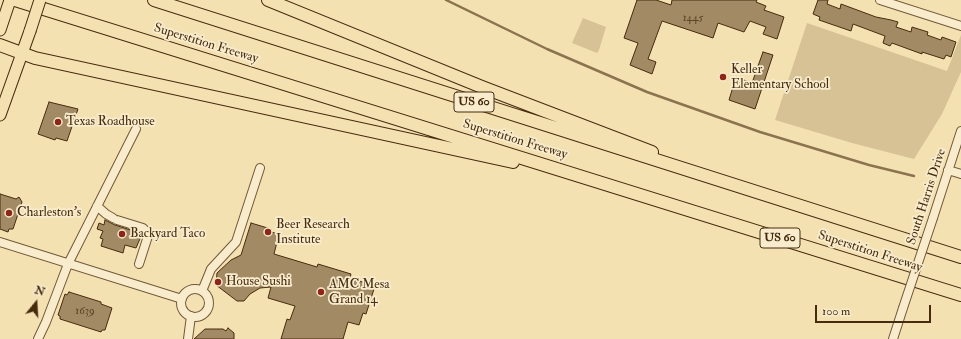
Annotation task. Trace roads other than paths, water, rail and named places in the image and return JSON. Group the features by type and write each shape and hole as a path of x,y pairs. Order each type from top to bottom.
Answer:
{"highway":[{"name":"Superstition Freeway","path":"15,0 598,180 961,295"},
{"name":"Superstition Freeway","path":"154,0 961,257"},
{"path":"268,0 482,87 794,205"},
{"path":"0,45 35,58 598,180"}],"main road":[{"path":"1,26 10,0"},
{"path":"0,115 40,0"}],"street":[{"path":"880,0 961,26"},
{"path":"38,339 68,264 136,129"},
{"name":"South Harris Drive","path":"893,339 961,131"},
{"path":"202,291 211,269 236,242 260,168"},
{"path":"948,170 961,174"},
{"path":"98,206 106,214 115,219 143,228 147,232 148,236 139,264"},
{"path":"0,242 182,299"},
{"path":"190,290 202,291 208,297 209,306 200,316 191,316 184,311 182,299 190,290"},
{"path":"188,339 191,316"}],"waterway":[{"path":"446,0 547,49 647,92 760,132 869,165 914,176"}],"place":[{"name":"Keller Elementary School","path":"723,77"},
{"name":"Texas Roadhouse","path":"58,122"},
{"name":"Charleston's","path":"9,213"},
{"name":"Beer Research Institute","path":"268,232"},
{"name":"Backyard Taco","path":"122,234"},
{"name":"House Sushi","path":"218,282"},
{"name":"AMC Mesa Grand 14","path":"321,292"}]}
